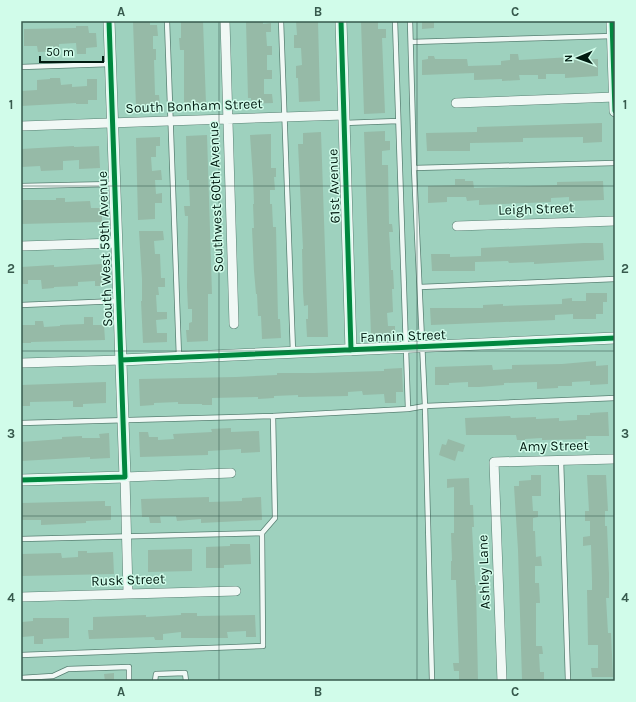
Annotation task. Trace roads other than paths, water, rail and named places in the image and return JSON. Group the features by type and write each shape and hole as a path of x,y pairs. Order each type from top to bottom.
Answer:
{"street":[{"name":"South West 59th Avenue","path":"109,21 128,593"},
{"name":"Southwest 60th Avenue","path":"225,21 234,324"},
{"name":"61st Avenue","path":"341,21 351,350"},
{"path":"612,21 614,36 615,111"},
{"path":"456,103 615,98"},
{"name":"South Bonham Street","path":"21,126 283,117 344,119"},
{"name":"Leigh Street","path":"457,226 615,221"},
{"path":"21,246 117,243"},
{"name":"Fannin Street","path":"121,360 615,338"},
{"path":"21,363 121,360"},
{"name":"Amy Street","path":"494,462 615,459"},
{"name":"Ashley Lane","path":"494,462 502,681"},
{"path":"21,480 231,473"},
{"name":"Rusk Street","path":"21,598 128,593 236,591"}],"lane":[{"path":"167,21 179,357"},
{"path":"281,21 283,117 293,352"},
{"path":"394,21 408,409"},
{"path":"410,21 414,168 420,287 421,347 425,406 432,681"},
{"path":"411,42 614,36"},
{"path":"21,67 111,64"},
{"path":"344,119 398,121"},
{"path":"414,168 615,163"},
{"path":"21,186 115,184"},
{"path":"420,287 615,279"},
{"path":"21,304 119,301"},
{"path":"21,423 273,416 408,409 425,406 615,398"},
{"path":"21,655 263,646 262,534 275,518 273,416"},
{"path":"561,460 568,681"},
{"path":"21,539 262,534"},
{"path":"21,678 34,679 53,676 68,669 129,667 129,681"},
{"path":"155,681 156,674 185,673 186,681"}]}
